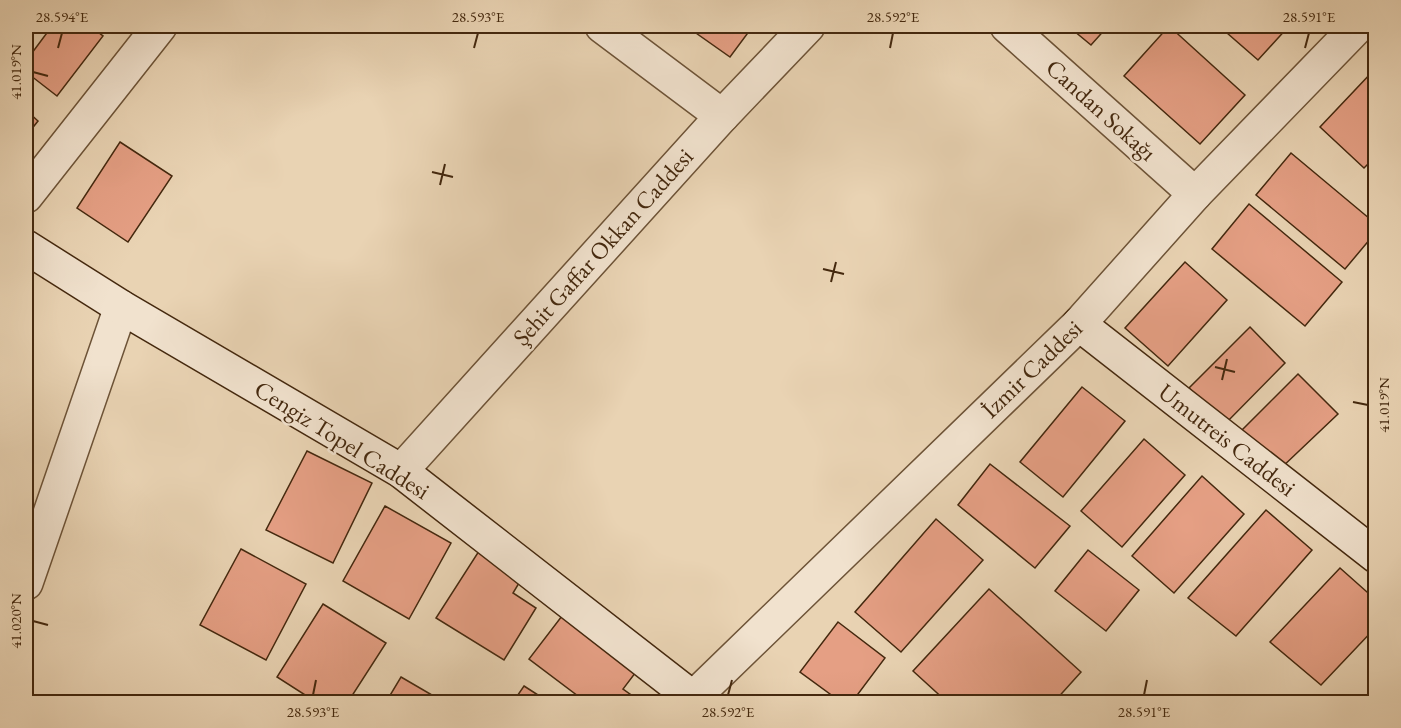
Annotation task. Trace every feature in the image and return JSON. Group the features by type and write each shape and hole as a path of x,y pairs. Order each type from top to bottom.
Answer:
{"street":[{"path":"26,196 160,26"},
{"path":"602,26 722,116"},
{"name":"Şehit Gaffar Okkan Caddesi","path":"401,471 722,116 808,26"},
{"name":"Candan Sokağı","path":"1007,26 1195,194"},
{"name":"İzmir Caddesi","path":"693,701 1079,324 1195,194 1358,26"},
{"path":"1369,26 1376,31"},
{"name":"Cengiz Topel Caddesi","path":"26,247 121,307 401,471 693,701"},
{"path":"26,583 121,307"},
{"name":"Umutreis Caddesi","path":"1079,324 1376,556"}],"building":[{"path":"52,26 90,26 103,36 57,96 26,72 26,61"},
{"path":"686,26 753,26 730,57"},
{"path":"1068,26 1108,26 1091,45"},
{"path":"1169,26 1245,95 1200,144 1124,76"},
{"path":"1219,26 1289,26 1258,60"},
{"path":"1373,71 1376,73 1376,156 1364,168 1320,127"},
{"path":"26,110 38,121 26,136"},
{"path":"120,142 172,176 128,242 77,208"},
{"path":"1291,153 1376,224 1376,232 1345,269 1256,195"},
{"path":"1249,204 1342,282 1305,326 1212,249"},
{"path":"1185,262 1227,300 1168,366 1125,328"},
{"path":"1250,327 1285,363 1225,424 1189,388"},
{"path":"1298,374 1338,414 1279,470 1241,431"},
{"path":"1082,387 1125,421 1063,497 1020,462"},
{"path":"1144,439 1185,475 1122,547 1081,511"},
{"path":"307,451 372,483 333,563 266,530"},
{"path":"990,464 1070,526 1035,568 958,505"},
{"path":"1202,476 1244,514 1174,593 1132,556"},
{"path":"385,506 451,543 409,619 343,581"},
{"path":"1266,510 1312,550 1236,636 1188,598"},
{"path":"936,519 983,560 901,652 855,612"},
{"path":"241,549 306,584 266,660 200,625"},
{"path":"1088,550 1139,590 1106,631 1055,591"},
{"path":"479,551 522,578 513,593 536,608 504,660 436,618"},
{"path":"1340,568 1376,600 1376,627 1321,685 1270,642"},
{"path":"989,589 1081,672 1054,702 947,702 913,671"},
{"path":"323,604 386,643 348,702 316,702 277,677"},
{"path":"565,612 639,668 623,689 634,697 630,702 586,702 529,659"},
{"path":"838,622 885,658 852,702 841,702 800,672"},
{"path":"401,677 444,702 386,702"},
{"path":"524,686 549,702 513,702"},
{"path":"161,696 170,702 157,702"}]}
